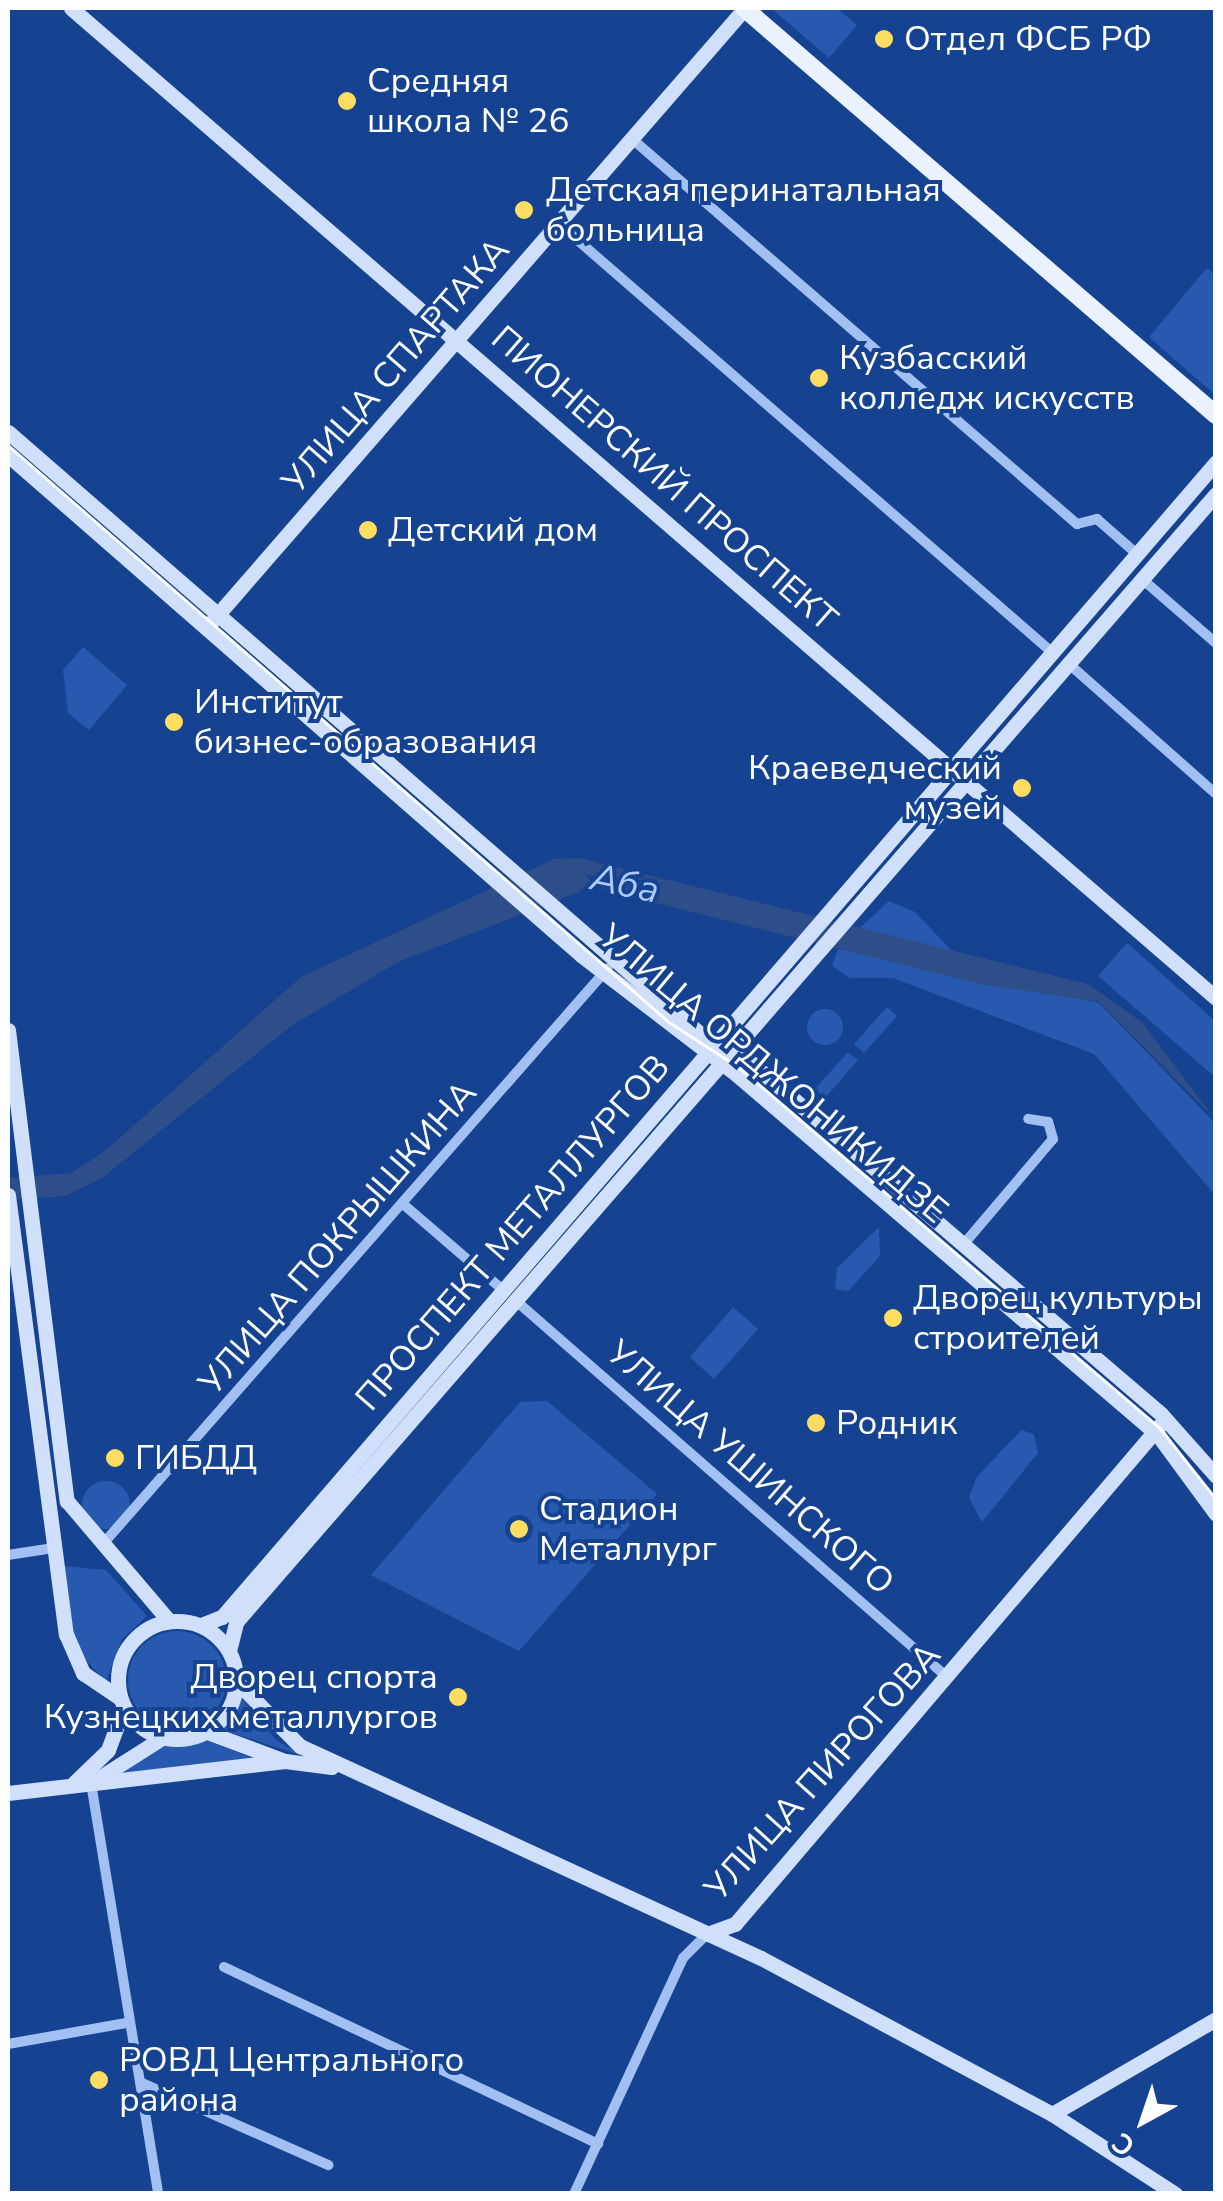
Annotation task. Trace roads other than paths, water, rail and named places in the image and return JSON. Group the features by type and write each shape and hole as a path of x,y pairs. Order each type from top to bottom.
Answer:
{"main road":[{"name":"ПИОНЕРСКИЙ ПРОСПЕКТ","path":"71,8 1216,998"},
{"name":"УЛИЦА СПАРТАКА","path":"213,620 744,8"},
{"path":"744,8 1216,414"},
{"name":"УЛИЦА ОРДЖОНИКИДЗЕ","path":"8,432 492,878 603,973 718,1055 963,1245 1162,1414 1216,1476"},
{"name":"УЛИЦА ОРДЖОНИКИДЗЕ","path":"8,455 213,620 557,908 718,1055 1158,1435 1216,1514"},
{"path":"1062,659 1216,462"},
{"path":"957,777 1216,494"},
{"name":"ПРОСПЕКТ МЕТАЛЛУРГОВ","path":"202,1625 222,1616 509,1295 957,777"},
{"path":"8,1030 67,1501 98,1548 169,1621 202,1625 229,1651 237,1682 283,1734 342,1768 707,1934 1052,2114 1175,2194"},
{"path":"8,1195 53,1548 72,1655 162,1738"},
{"name":"ПРОСПЕКТ МЕТАЛЛУРГОВ","path":"229,1651 236,1622 509,1295"},
{"path":"1158,1435 1162,1414"},
{"name":"УЛИЦА ПИРОГОВА","path":"707,1934 734,1924 1158,1435"},
{"path":"82,1783 108,1750 122,1702 122,1657 169,1621"},
{"path":"207,1732 237,1682"},
{"path":"82,1783 162,1738 207,1732 286,1761 342,1768"},
{"path":"8,1792 286,1761"},
{"path":"1052,2114 1216,2019"}],"street":[{"path":"631,138 1077,524 1097,519 1139,556"},
{"path":"559,224 1216,794"},
{"path":"1142,579 1216,644"},
{"name":"УЛИЦА ПОКРЫШКИНА","path":"98,1548 615,959"},
{"path":"963,1245 1053,1138 1048,1122 1028,1119"},
{"name":"УЛИЦА УШИНСКОГО","path":"403,1204 948,1678"},
{"path":"8,1555 53,1548"},
{"path":"82,1783 158,2194"},
{"name":"УЛИЦА ПИРОГОВА","path":"574,2194 692,1941 707,1934"},
{"path":"224,1967 598,2144"},
{"path":"8,2044 126,2023"},
{"path":"140,2082 328,2165"}],"water":[{"name":"Аба","path":"580,858 1088,984 1143,1023 1215,1119 1099,1002 980,984 592,887 398,962 291,1026 102,1178 65,1196 8,1200 8,1178 71,1173 105,1151 301,977 554,859"}],"tram line":[{"path":"8,445 669,1022 740,1068 1160,1428 1216,1499"}],"place":[{"name":"Отдел ФСБ РФ","path":"884,39"},
{"name":"Средняя школа № 26","path":"347,101"},
{"name":"Детская перинатальная больница","path":"524,210"},
{"name":"Кузбасский колледж искусств","path":"819,378"},
{"name":"Детский дом","path":"368,530"},
{"name":"Институт бизнес-образования","path":"174,722"},
{"name":"Краеведческий музей","path":"1022,788"},
{"name":"Дворец культуры строителей","path":"893,1318"},
{"name":"Родник","path":"816,1423"},
{"name":"ГИБДД","path":"115,1458"},
{"name":"Стадион Металлург","path":"519,1529"},
{"name":"Дворец спорта Кузнецких металлургов","path":"458,1697"},
{"name":"РОВД Центрального района","path":"99,2080"}]}
